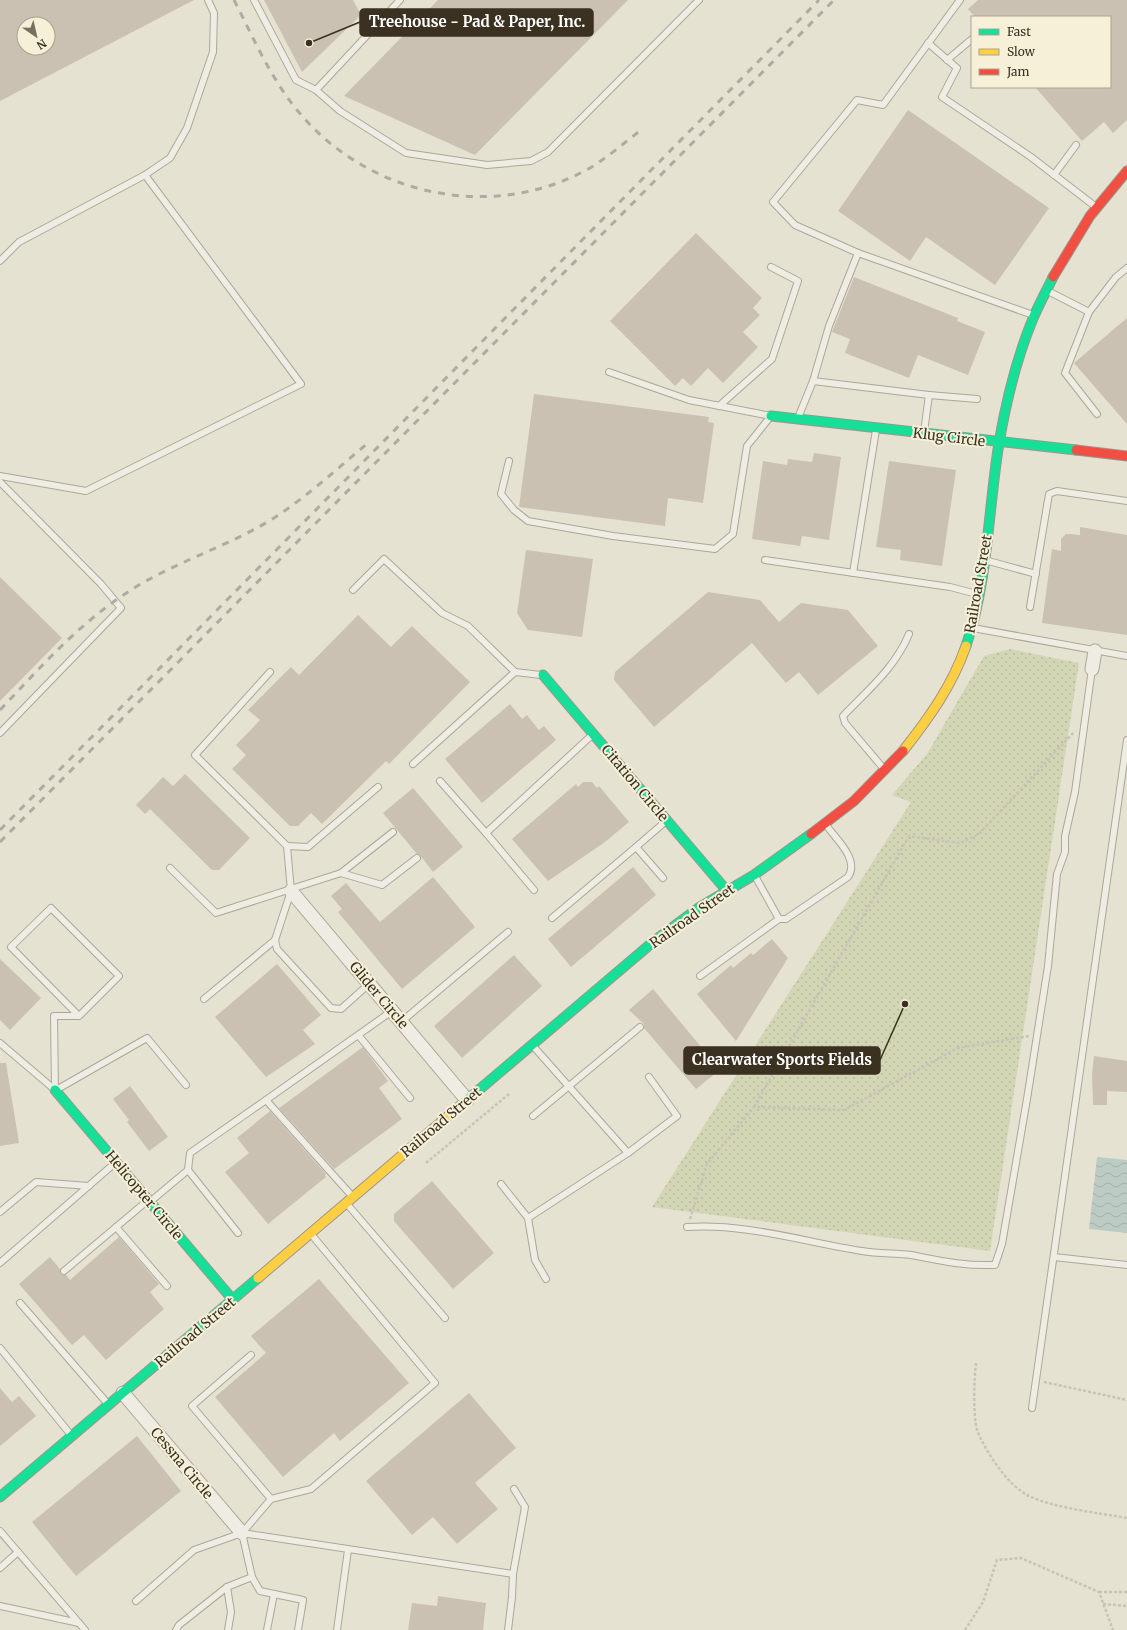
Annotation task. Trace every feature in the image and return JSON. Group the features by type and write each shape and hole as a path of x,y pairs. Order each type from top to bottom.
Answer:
{"main road":[{"name":"Railroad Street","path":"0,1497 653,942 700,907 754,875 825,824 854,801 885,770 931,716 959,665 972,628 984,560 999,443 1013,377 1034,315 1058,267 1097,208 1127,171"},
{"name":"Klug Circle","path":"771,416 999,443 1127,456"},
{"name":"Citation Circle","path":"543,675 727,891"},
{"name":"Helicopter Circle","path":"55,1090 233,1300"}],"street":[{"path":"1092,669 1095,650"},
{"name":"Glider Circle","path":"291,891 466,1100"},
{"name":"Cessna Circle","path":"123,1393 242,1533"}],"lane":[{"path":"0,262 19,242 145,175 170,158 187,128 213,52 214,13 208,0"},
{"path":"254,0 296,80 316,90 340,111 406,153 486,165 531,161 548,152 699,0"},
{"path":"316,90 400,0"},
{"path":"960,0 883,105 857,100 773,202 795,226 858,253 1034,315"},
{"path":"947,60 971,41"},
{"path":"928,43 957,68 942,97 1030,157 1097,208"},
{"path":"1054,175 1076,145"},
{"path":"0,476 86,491 301,384 145,175"},
{"path":"798,419 813,381 829,326 858,253"},
{"path":"719,406 772,359 798,281 771,267"},
{"path":"1098,414 1066,373 1089,312 1116,277 1127,268"},
{"path":"1046,290 1089,312"},
{"path":"509,461 501,494 514,510 528,521 613,536 715,549 733,534 747,446 771,416 689,400 609,372"},
{"path":"813,381 929,395 977,399"},
{"path":"924,434 929,395"},
{"path":"853,573 876,428"},
{"path":"0,482 101,584 121,608 0,733"},
{"path":"1030,607 1049,494 1058,491 1127,501"},
{"path":"353,590 384,560 442,613 468,626 514,672 543,675"},
{"path":"765,560 950,587 978,594"},
{"path":"984,560 1036,574"},
{"path":"972,628 1127,656"},
{"path":"885,770 845,723 843,716 886,672 902,650 908,634"},
{"path":"687,1227 703,1226 756,1232 864,1252 910,1255 951,1264 995,1264 1002,1244 1028,1099 1036,1035 1048,966 1057,874 1065,852 1065,836 1075,792 1092,669"},
{"path":"270,672 195,755 287,846 291,891 275,940 277,949 331,1008 341,1009 369,984"},
{"path":"413,764 514,672"},
{"path":"486,833 594,734"},
{"path":"1032,1408 1127,740"},
{"path":"440,781 534,890"},
{"path":"287,846 308,847 378,787"},
{"path":"552,918 667,820"},
{"path":"700,976 779,919 786,919 848,877 851,873 852,863 825,824"},
{"path":"170,868 216,913 291,891 341,873 393,832"},
{"path":"636,847 663,878"},
{"path":"341,873 382,885 416,858"},
{"path":"754,875 779,919"},
{"path":"55,1090 54,1016 80,1016 119,976 51,908 11,947 80,1016"},
{"path":"401,1022 508,932"},
{"path":"204,999 275,940"},
{"path":"64,1271 116,1227 188,1170 190,1153 359,1036 392,1011"},
{"path":"533,1116 640,1027"},
{"path":"359,1036 410,1098"},
{"path":"55,1090 147,1038 186,1085"},
{"path":"0,1043 55,1090"},
{"path":"532,1045 628,1153"},
{"path":"528,1218 628,1153 678,1116 649,1077"},
{"path":"266,1100 445,1318"},
{"path":"0,1263 116,1162"},
{"path":"188,1170 238,1233"},
{"path":"0,1212 36,1182 89,1186"},
{"path":"501,1184 528,1218 535,1260 546,1280"},
{"path":"116,1227 167,1286"},
{"path":"242,1533 271,1499 311,1489 435,1383 310,1233"},
{"path":"1054,1257 1127,1265"},
{"path":"20,1302 109,1405"},
{"path":"0,1348 72,1436"},
{"path":"251,1355 192,1406 271,1499"},
{"path":"508,1630 513,1574 525,1507 514,1489"},
{"path":"0,1531 85,1630"},
{"path":"242,1533 252,1577 260,1591 303,1600 298,1630"},
{"path":"136,1601 194,1550 242,1533 513,1574"},
{"path":"337,1630 348,1550"},
{"path":"0,1568 18,1552"},
{"path":"176,1630 179,1625 227,1587 252,1577"},
{"path":"227,1587 230,1612 228,1630"},
{"path":"267,1630 274,1594"},
{"path":"0,1606 79,1623"}],"path":[{"path":"687,1227 707,1164 754,1107 909,836 960,843 979,834 1085,720"},
{"path":"754,1107 844,1110 958,1048 1036,1035"},
{"path":"426,1163 509,1094"},
{"path":"976,1363 974,1380 977,1429 988,1452 1010,1482 1028,1496 1050,1503 1127,1518"},
{"path":"1036,1380 1127,1400"},
{"path":"965,1630 982,1602 997,1560 1021,1558 1099,1592 1127,1592"},
{"path":"1099,1592 1113,1630"},
{"path":"1103,1604 1127,1606"}],"green space":[{"path":"1010,649 1079,663 990,1251 652,1207 911,802 892,795 927,754 984,656"}],"water":[{"path":"1097,1157 1127,1160 1127,1233 1089,1229"}],"building":[{"path":"0,0 194,0 0,101"},
{"path":"264,0 353,0 361,15 302,72"},
{"path":"438,0 628,0 475,155 344,96"},
{"path":"978,0 1127,0 1127,120 1113,133 1104,122 1082,141 1036,88 1111,88 1111,16 974,16 968,9"},
{"path":"908,110 1049,208 995,285 926,237 910,261 838,211"},
{"path":"696,233 762,298 753,308 760,315 743,332 758,347 723,383 708,368 691,386 683,378 675,386 610,321"},
{"path":"854,277 958,318 957,321 985,332 968,375 918,355 909,378 845,353 850,339 832,332"},
{"path":"1127,318 1127,424 1074,363"},
{"path":"534,394 709,417 708,422 714,423 703,503 668,498 665,526 519,507"},
{"path":"814,453 841,457 829,540 802,536 800,546 752,539 763,461 787,465 788,459 812,462"},
{"path":"889,461 956,470 942,566 900,560 901,550 876,547"},
{"path":"1080,527 1127,535 1127,635 1042,623 1052,549 1061,551 1061,539 1066,534 1080,535"},
{"path":"526,550 593,559 582,637 528,630 517,613"},
{"path":"0,577 62,638 0,701"},
{"path":"708,592 760,600 779,622 801,603 848,610 878,646 818,695 799,672 786,683 752,643 654,727 614,680 615,672"},
{"path":"358,615 391,647 412,626 470,682 389,764 386,761 322,824 311,813 298,826 290,826 232,769 246,755 236,745 260,720 248,710 291,667 299,675"},
{"path":"510,704 522,719 527,715 539,730 544,726 556,740 482,803 445,759"},
{"path":"185,774 250,838 219,870 212,870 150,809 145,814 136,805 163,777 173,786"},
{"path":"583,782 592,782 597,788 599,786 629,822 605,842 548,881 512,839 576,784 578,787"},
{"path":"413,788 463,847 433,872 383,813"},
{"path":"633,867 656,895 571,967 548,939"},
{"path":"433,877 475,927 402,989 338,912 342,909 331,896 346,883 380,922"},
{"path":"772,939 788,958 736,1041 697,994 731,965 733,968 751,953 753,955"},
{"path":"514,955 542,986 462,1058 434,1026"},
{"path":"0,959 41,998 10,1030 0,1020"},
{"path":"277,964 321,1015 303,1030 315,1044 266,1077 215,1017"},
{"path":"653,989 716,1065 716,1073 696,1089 644,1028 644,1024 629,1010"},
{"path":"363,1047 388,1081 379,1088 402,1119 334,1169 279,1108"},
{"path":"1094,1056 1127,1061 1127,1092 1107,1091 1107,1105 1093,1105 1092,1074"},
{"path":"0,1063 6,1063 19,1143 0,1146"},
{"path":"130,1086 168,1137 149,1151 127,1122 129,1120 113,1099"},
{"path":"270,1111 326,1174 326,1177 268,1224 225,1172 249,1153 237,1138"},
{"path":"432,1181 494,1253 453,1289 394,1221 394,1214"},
{"path":"119,1237 159,1284 150,1292 164,1309 106,1360 84,1335 72,1345 19,1284 50,1257 60,1269 61,1274 66,1275 70,1280"},
{"path":"319,1279 409,1383 340,1441 334,1433 283,1477 215,1397 266,1353 251,1336"},
{"path":"0,1388 12,1402 19,1396 36,1416 0,1446"},
{"path":"469,1393 516,1448 475,1483 498,1509 457,1544 433,1517 412,1535 366,1481"},
{"path":"137,1436 181,1491 76,1576 32,1522"},
{"path":"438,1596 486,1603 483,1630 408,1630 412,1603 437,1606"}],"railway":[{"path":"234,0 278,84 297,110 326,139 359,163 395,181 433,192 473,196 513,194 552,185 590,168 610,155 641,130"},
{"path":"0,830 819,0"},
{"path":"0,842 834,0"},
{"path":"0,710 42,665 87,623 119,598 135,587 169,569 238,538 285,511 368,443"}],"traffic: fast":[{"path":"966,646 979,597 987,546 995,469 1008,397 1026,336 1053,277"},
{"path":"771,416 1076,450"},
{"path":"543,675 727,891"},
{"path":"460,1106 653,942 700,907 754,875 811,834"},
{"path":"55,1090 233,1300"},
{"path":"0,1497 258,1278"}],"traffic: slow":[{"path":"903,751 922,726 947,688 966,646"},
{"path":"258,1278 460,1106"}],"traffic: jam":[{"path":"1053,277 1090,216 1127,171"},
{"path":"1076,450 1127,456"},
{"path":"811,834 854,801 903,751"}],"place":[{"name":"Treehouse - Pad & Paper, Inc.","path":"309,43"},
{"name":"Clearwater Sports Fields","path":"905,1004"}]}
